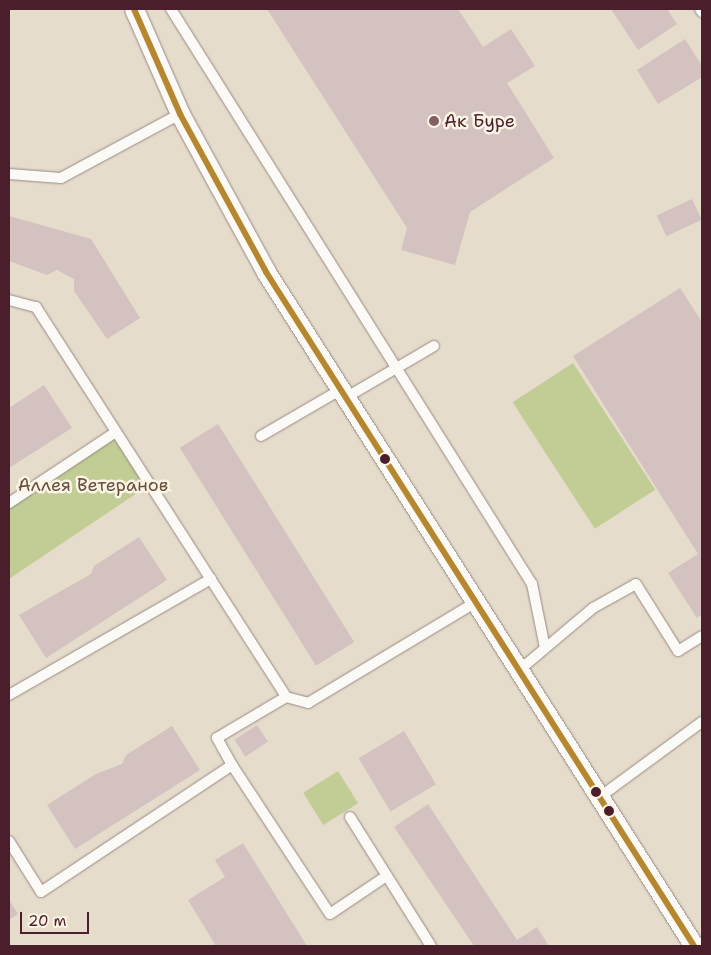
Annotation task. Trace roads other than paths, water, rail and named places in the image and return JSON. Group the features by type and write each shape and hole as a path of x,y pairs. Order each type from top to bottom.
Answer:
{"street":[{"path":"134,9 180,114 266,272 597,799 694,946"}],"lane":[{"path":"171,9 395,369 532,584 545,648"},
{"path":"9,174 61,178 180,114"},
{"path":"9,300 36,307 286,697 308,703 474,604"},
{"path":"261,436 395,369 434,346"},
{"path":"9,503 116,432"},
{"path":"9,695 211,579"},
{"path":"517,672 593,608 636,584 678,650 702,636"},
{"path":"286,697 217,738 232,765 330,914 385,878"},
{"path":"597,799 702,722"},
{"path":"9,841 40,892 232,765"},
{"path":"350,817 385,878 431,946"}],"place":[{"name":"Ак Буре","path":"434,121"}],"park label":[{"name":"Аллея Ветеранов","path":"93,485"}]}
